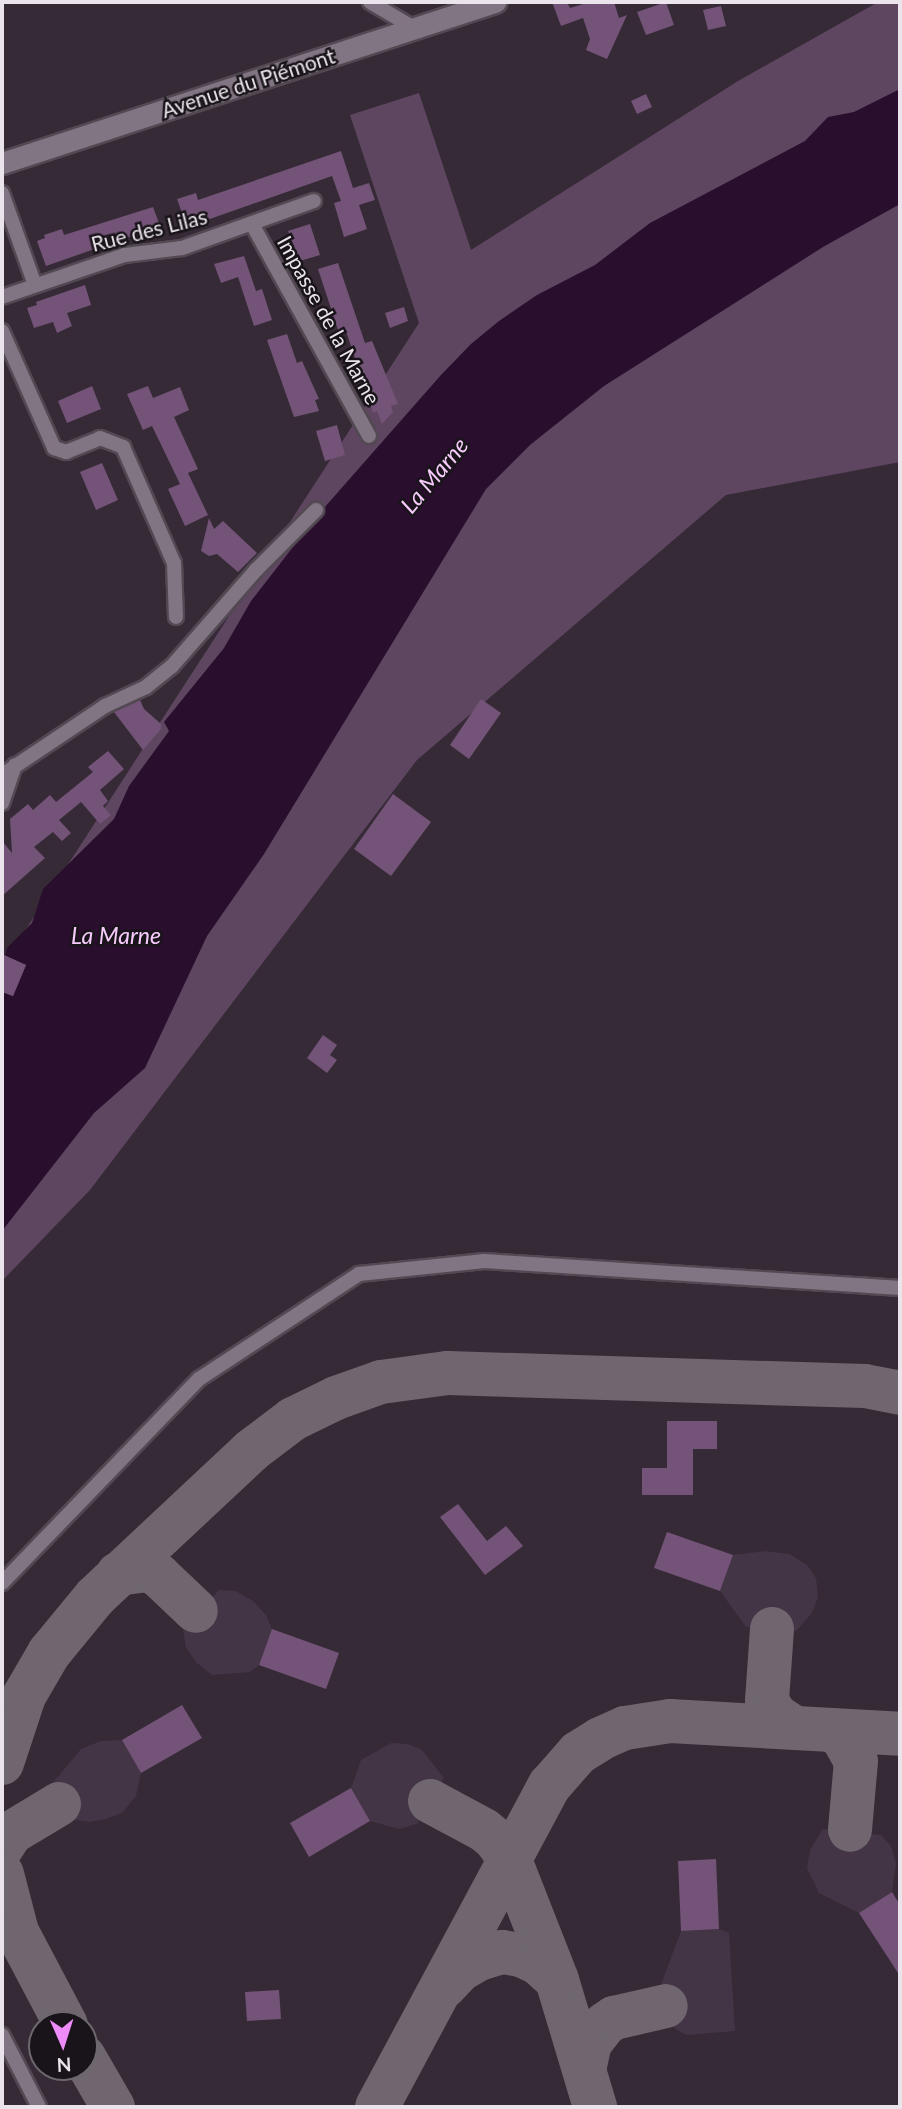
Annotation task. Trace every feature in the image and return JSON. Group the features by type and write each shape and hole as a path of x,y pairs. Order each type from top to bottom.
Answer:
{"main road":[{"name":"Avenue du Piémont","path":"2,163 495,2"}],"street":[{"path":"370,2 414,28"},
{"path":"2,193 34,285"},
{"name":"Rue des Lilas","path":"2,297 125,255 182,248 314,201"},
{"name":"Impasse de la Marne","path":"252,224 369,436"},
{"path":"2,331 54,448 66,452 100,438 122,447 174,564 176,617"},
{"path":"2,775 105,706 146,687 172,666 256,570 316,510"},
{"path":"2,803 15,765"},
{"path":"2,1583 199,1379 359,1274 484,1261 900,1288"},
{"path":"2,2035 39,2107"}],"shaded area":[{"path":"878,2 900,2 900,462 726,495 417,760 90,1190 2,1281 2,961 6,960 419,323 350,115 419,93 471,250 738,81"},
{"path":"765,1551 789,1554 807,1565 816,1578 818,1597 812,1613 796,1631 746,1627 720,1591 733,1555"},
{"path":"219,1590 236,1591 253,1601 266,1615 272,1629 259,1665 250,1672 212,1675 197,1663 186,1648 183,1629"},
{"path":"122,1740 141,1773 136,1796 122,1813 106,1819 90,1822 68,1819 51,1785 81,1749 101,1741"},
{"path":"391,1743 408,1744 422,1750 444,1778 417,1824 399,1829 370,1821 351,1788 361,1760"},
{"path":"823,1829 881,1835 891,1846 896,1863 892,1892 859,1913 819,1893 807,1868 810,1850"},
{"path":"719,1929 729,1933 735,2031 686,2035 671,2026 660,1987 681,1931"}],"water":[{"name":"La Marne","path":"900,89 900,204 823,247 604,386 530,445 486,489 264,854 207,936 145,1068 94,1113 2,1231 2,992 13,996 26,965 5,956 7,948 32,923 43,889 114,819 129,786 169,731 164,722 224,648 251,601 317,516 441,375 471,344 499,321 537,295 595,265 650,223 805,141 828,117 854,112"}],"building":[{"path":"552,2 567,2 570,8 590,2 614,2 619,18 627,15 607,59 586,50 590,39 583,18 561,26"},
{"path":"666,2 674,25 646,35 637,12"},
{"path":"721,6 726,26 708,30 703,10"},
{"path":"646,94 652,107 637,114 631,101"},
{"path":"341,151 353,188 369,183 375,200 359,205 367,229 344,237 334,203 341,201 332,176 187,227 177,199 196,193 198,200"},
{"path":"153,207 159,223 148,227 149,230 46,266 37,241 45,238 44,235 62,229 64,235"},
{"path":"310,224 320,255 300,261 288,231"},
{"path":"244,256 256,291 262,289 272,320 254,326 238,277 221,283 214,264"},
{"path":"338,263 365,343 372,341 398,404 391,406 393,412 382,424 377,411 373,413 346,331 339,333 318,269"},
{"path":"85,285 91,305 67,313 72,326 57,333 53,322 34,328 27,308 37,305 36,302"},
{"path":"404,307 408,321 390,328 385,313"},
{"path":"287,334 297,363 302,361 319,399 315,400 319,411 294,417 267,340"},
{"path":"92,386 101,409 67,423 58,401"},
{"path":"148,386 153,398 180,387 189,410 174,417 198,469 188,473 208,515 185,526 168,489 180,484 152,426 143,430 127,394"},
{"path":"337,425 345,455 325,461 316,431"},
{"path":"102,463 118,500 96,510 80,472"},
{"path":"209,518 214,529 223,521 257,553 238,572 217,554 209,556 201,551"},
{"path":"481,699 501,713 469,759 450,745"},
{"path":"140,700 144,709 161,724 161,729 143,750 114,712"},
{"path":"108,751 124,769 100,790 108,801 103,806 111,815 100,824 81,802 59,820 71,833 62,841 53,832 34,847 45,858 2,896 2,841 12,853 10,819 28,804 33,810 50,795 56,802 93,772 88,767"},
{"path":"393,794 431,822 391,876 354,849"},
{"path":"2,954 26,965 13,996 2,992"},
{"path":"323,1035 337,1045 330,1055 337,1060 327,1073 307,1058"},
{"path":"667,1421 717,1421 717,1449 693,1449 693,1495 642,1495 642,1468 667,1468"},
{"path":"458,1504 487,1541 506,1526 523,1546 485,1575 440,1517"},
{"path":"667,1532 733,1555 720,1591 654,1568"},
{"path":"272,1629 339,1653 326,1689 259,1665"},
{"path":"182,1705 202,1738 141,1773 122,1740"},
{"path":"351,1788 370,1821 309,1857 290,1823"},
{"path":"716,1859 719,1929 681,1931 678,1861"},
{"path":"892,1892 900,1905 900,1976 859,1913"},
{"path":"279,1990 281,2019 247,2021 245,1992"}],"taxiway":[{"path":"2,1763 24,1696 49,1653 95,1597 252,1450 293,1419 336,1398 381,1382 448,1373 865,1386 900,1393"},
{"path":"118,1574 147,1570 158,1575 196,1611"},
{"path":"772,1629 767,1701 775,1715 792,1726"},
{"path":"377,2107 550,1785 578,1753 625,1728 670,1721 900,1734"},
{"path":"832,1730 843,1738 856,1761 850,1830"},
{"path":"430,1801 484,1830 495,1839 510,1860 557,1980 595,2107"},
{"path":"2,1847 11,1833 59,1804"},
{"path":"2,1874 17,1932 59,2011"},
{"path":"445,1986 460,1970 479,1959 502,1952 521,1955 538,1963 557,1980"},
{"path":"585,2066 590,2043 605,2024 614,2018 666,2006"},
{"path":"98,2081 113,2107"}]}
